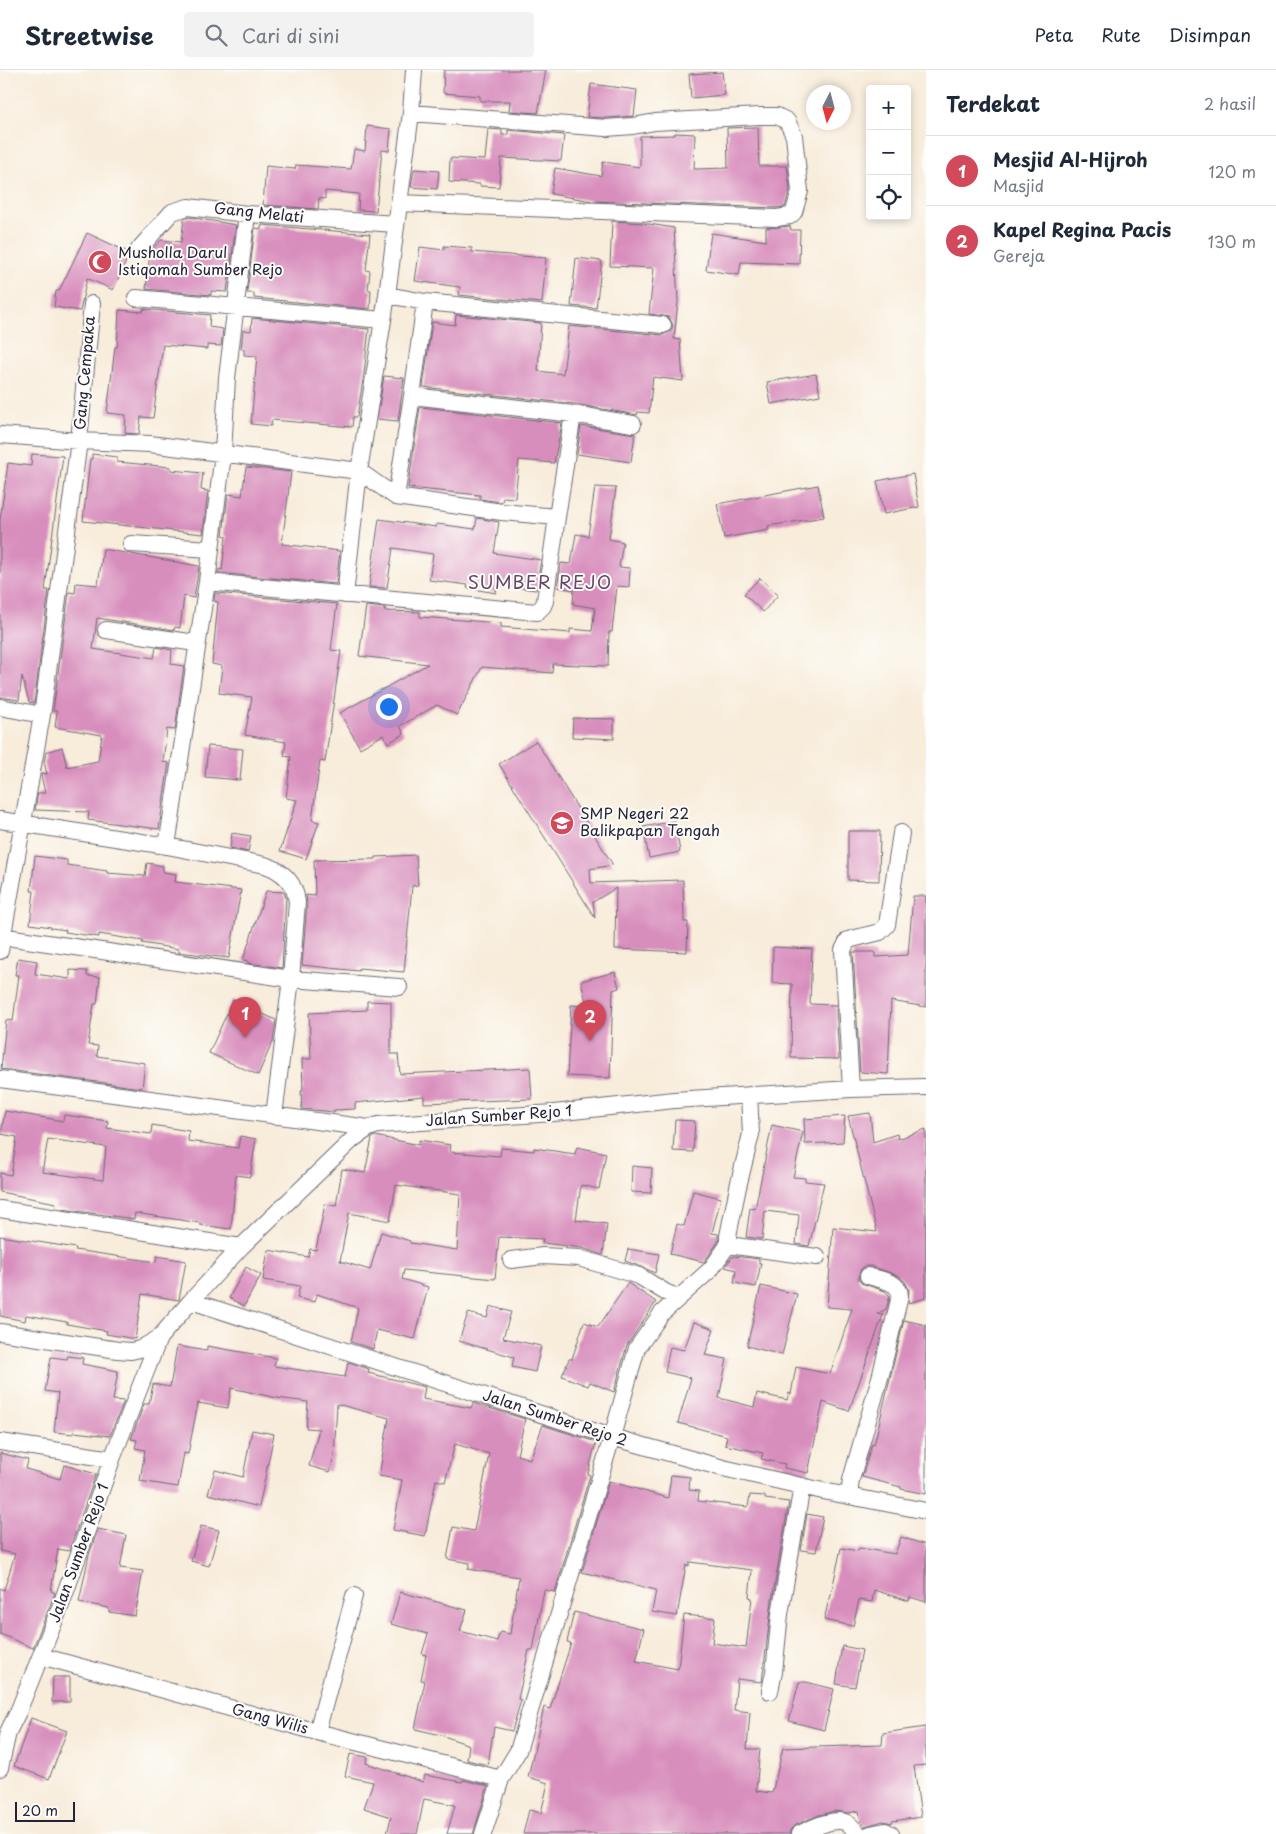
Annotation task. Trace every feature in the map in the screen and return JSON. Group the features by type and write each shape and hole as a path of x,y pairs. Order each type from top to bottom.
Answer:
{"street":[{"path":"345,594 359,471 387,295 411,113 414,70"},
{"path":"399,203 777,218 790,216 794,212 800,191 794,136 787,121 777,116 655,122 606,128 411,113"},
{"name":"Gang Melati","path":"139,249 172,212 180,208 195,206 247,214 396,224"},
{"path":"167,846 196,644 207,582 223,454 227,378 247,214"},
{"path":"387,295 424,302 663,325"},
{"path":"136,298 383,320"},
{"path":"396,497 424,302"},
{"name":"Gang Cempaka","path":"1,941 42,715 79,441 92,304"},
{"path":"412,396 573,414 633,424"},
{"path":"207,582 537,612 544,606 545,601 573,414"},
{"path":"1,439 150,444 359,471 396,497 502,512 557,517"},
{"path":"131,544 211,549"},
{"path":"106,630 196,644"},
{"path":"0,707 42,715"},
{"path":"0,820 167,846 265,865 273,868 287,879 296,893 297,902 291,979 274,1116"},
{"path":"851,1089 843,950 848,940 880,932 887,925 901,833"},
{"path":"1,941 291,979 400,987"},
{"path":"0,1079 370,1128"},
{"name":"Jalan Sumber Rejo 1","path":"0,1332 132,1351 149,1345 158,1338 241,1247 353,1139 370,1128 384,1125 554,1113 674,1100 851,1089 926,1087"},
{"path":"483,1834 501,1779 518,1751 637,1348 662,1313 711,1269 728,1245 728,1236 738,1187 751,1134 749,1095"},
{"path":"0,1209 241,1247"},
{"path":"728,1245 817,1257"},
{"path":"511,1260 544,1256 578,1258 639,1276 679,1298"},
{"path":"849,1496 900,1296 898,1287 868,1276"},
{"name":"Jalan Sumber Rejo 2","path":"191,1301 612,1437 723,1468 926,1511"},
{"name":"Jalan Sumber Rejo 1","path":"0,1768 4,1731 40,1656 61,1605 112,1459 158,1338"},
{"path":"0,1442 112,1459"},
{"path":"770,1691 780,1614 802,1486"},
{"path":"317,1732 354,1596"},
{"name":"Gang Wilis","path":"40,1656 317,1732 501,1779"},
{"path":"799,1834 826,1823 840,1821 847,1823 859,1834"},
{"path":"870,1834 885,1831 891,1834"}],"building":[{"path":"444,70 546,70 538,113 509,111 510,101 480,101 480,96 443,93"},
{"path":"722,72 725,95 691,98 689,74"},
{"path":"591,84 637,90 634,116 587,117"},
{"path":"367,126 391,129 389,151 382,150 376,211 358,210 359,194 325,191 325,199 319,198 318,209 263,205 266,166 295,169 296,165 351,169 354,149 365,151"},
{"path":"758,127 759,166 787,166 790,190 785,207 592,201 551,194 555,168 601,176 603,162 640,167 640,136 675,135 675,133 695,134 694,169 728,168 727,128"},
{"path":"488,129 502,130 502,135 508,135 508,130 564,135 561,161 501,158 499,187 449,182 450,158 485,160"},
{"path":"414,169 439,171 437,189 411,187"},
{"path":"189,217 236,225 227,292 211,291 211,295 146,289 150,252 161,240 181,242 184,219"},
{"path":"612,221 674,228 678,302 674,339 680,340 683,381 653,377 649,413 638,412 637,415 574,404 423,387 432,322 455,325 456,315 541,323 538,371 563,374 569,326 662,335 671,331 673,325 669,317 649,314 654,268 610,266"},
{"path":"262,225 370,234 366,270 370,271 368,290 371,290 370,309 254,298 254,293 247,293 255,228 261,229"},
{"path":"790,226 791,230 800,230 799,264 741,262 739,275 706,270 711,233 766,241 766,228"},
{"name":"Musholla Darul Istiqomah Sumber Rejo","path":"87,233 130,253 113,290 87,278 80,311 54,307 56,291 59,291"},
{"path":"444,246 472,248 472,252 546,258 542,303 459,295 460,287 415,281 420,247 444,250"},
{"path":"576,258 602,261 596,308 571,306"},
{"path":"143,309 210,315 209,327 223,329 221,346 207,345 207,349 163,345 153,418 141,417 139,434 125,433 126,415 107,413 115,347 117,347 119,310 143,312"},
{"path":"252,318 369,329 357,417 353,417 352,427 272,420 271,426 251,424 257,356 244,355 244,349 241,349 243,330 251,331"},
{"path":"816,374 820,395 771,404 767,382"},
{"path":"384,376 404,378 398,421 377,419"},
{"path":"420,407 562,423 554,463 519,460 515,498 503,497 502,502 480,499 480,495 408,488"},
{"path":"581,426 635,434 631,462 577,454"},
{"path":"32,454 63,456 45,590 49,590 34,703 29,702 22,676 19,700 0,697 0,520 8,463 31,466"},
{"path":"92,454 117,457 117,462 171,467 171,470 203,473 201,490 208,491 203,534 83,521"},
{"path":"246,467 291,472 282,544 340,551 336,584 218,573 219,569 222,570 226,536 223,535 228,494 242,496"},
{"path":"913,474 919,507 884,514 877,481"},
{"path":"818,485 824,517 768,526 769,530 724,538 717,504"},
{"path":"595,487 616,488 609,539 623,542 619,567 630,568 629,587 617,586 612,632 609,632 608,666 553,664 552,673 482,667 457,715 437,705 400,726 404,734 388,743 383,735 360,748 340,713 428,664 359,656 366,606 385,608 384,611 420,612 420,617 501,623 501,627 570,633 570,629 592,631 595,608 573,604 574,590 557,587 561,563 571,564 576,534 588,536"},
{"path":"477,518 499,522 494,553 541,560 536,590 497,585 496,593 467,588 468,585 429,580 433,554 393,548 387,588 369,587 379,519 436,527 437,524 475,529"},
{"path":"103,549 199,566 194,598 184,596 180,628 175,627 174,630 97,618 93,649 154,658 156,647 172,650 171,664 184,666 175,730 167,729 163,762 169,763 159,829 88,820 89,812 35,810 38,793 45,793 41,775 42,773 47,774 44,762 46,752 62,747 67,767 98,761 102,735 55,727 57,711 53,711 69,592 75,593 76,583 98,585"},
{"path":"760,578 778,595 763,612 744,594"},
{"path":"215,593 337,604 331,650 341,651 325,762 320,761 312,820 319,822 306,859 280,851 297,800 286,798 291,757 284,756 286,742 245,735 252,697 219,693 222,666 212,664 218,602 214,601"},
{"path":"573,718 614,719 614,739 572,737"},
{"path":"536,741 613,865 590,869 591,883 683,880 684,922 688,922 687,952 615,949 616,888 593,902 595,918 499,764"},
{"path":"208,746 243,749 240,780 205,777"},
{"path":"675,821 680,852 649,858 643,827"},
{"path":"848,831 880,831 879,881 848,880"},
{"path":"232,833 251,836 248,852 230,848"},
{"path":"416,855 418,885 412,886 404,972 359,968 359,971 302,965 306,895 315,896 314,860 376,859 376,857"},
{"path":"35,856 67,860 67,865 107,871 107,873 145,876 147,863 163,866 163,872 176,874 175,882 241,890 229,958 178,952 178,949 142,943 143,941 99,934 99,937 65,932 66,930 30,924 34,891 31,891"},
{"path":"266,891 284,892 286,898 282,968 248,963 248,961 243,960"},
{"path":"913,896 926,896 926,1007 891,1001 888,1074 860,1072 853,952 875,952 875,957 908,955"},
{"path":"773,947 812,949 810,1004 836,1005 839,1059 791,1058 792,984 772,983"},
{"path":"18,958 37,961 35,974 70,979 70,970 87,971 87,976 100,977 97,1004 94,1004 88,1045 98,1046 97,1056 145,1063 142,1088 1,1069 6,1020 13,1021 19,975 15,975"},
{"path":"615,972 619,988 613,990 610,1078 567,1076 571,1005 587,1006 581,981"},
{"path":"233,1000 276,1020 273,1041 258,1075 209,1053"},
{"path":"367,1001 391,1002 391,1054 398,1054 400,1074 530,1068 532,1099 424,1103 424,1096 355,1103 355,1109 334,1110 335,1112 302,1109 302,1059 311,1059 309,1013 367,1010"},
{"path":"5,1111 63,1121 64,1115 108,1121 107,1128 151,1134 152,1125 189,1131 188,1141 238,1148 240,1136 256,1139 250,1177 236,1175 231,1229 135,1213 134,1219 55,1208 56,1203 0,1192 0,1173 11,1175 17,1137 1,1134","holes":["48,1139 106,1147 103,1180 42,1172"]},
{"path":"870,1113 873,1142 897,1134 898,1139 926,1129 926,1298 908,1303 909,1289 899,1276 871,1266 865,1266 861,1269 858,1278 861,1283 885,1291 890,1296 886,1309 877,1314 883,1315 849,1411 823,1402 808,1473 784,1468 785,1464 761,1459 763,1453 725,1445 727,1436 678,1423 691,1378 665,1372 670,1347 684,1350 694,1322 714,1329 705,1355 727,1359 719,1398 754,1407 757,1393 787,1400 789,1393 791,1394 796,1367 830,1374 852,1309 827,1307 833,1227 877,1232 848,1116"},
{"path":"845,1116 843,1142 805,1144 804,1119"},
{"path":"675,1120 695,1121 693,1152 673,1151"},
{"path":"772,1125 803,1132 793,1177 805,1178 805,1181 824,1183 809,1246 796,1244 799,1215 765,1211 762,1239 746,1237 750,1208 755,1209"},
{"path":"375,1136 419,1145 419,1140 451,1145 450,1152 500,1156 501,1148 534,1151 534,1148 575,1154 577,1147 606,1153 599,1189 581,1185 576,1220 607,1224 603,1255 582,1248 542,1243 543,1239 499,1237 495,1279 404,1270 402,1279 428,1287 415,1339 377,1330 373,1349 351,1342 358,1308 317,1294 315,1302 297,1298 300,1286 263,1280 268,1250 308,1257 310,1249 316,1250 325,1204 336,1206 342,1169 365,1173 372,1138","holes":["396,1185 460,1194 457,1250 410,1243 410,1241 381,1232 370,1270 340,1261 349,1213 390,1221"]},
{"path":"632,1166 652,1168 651,1193 631,1192"},
{"path":"693,1191 721,1198 712,1233 718,1234 718,1242 704,1262 670,1254 677,1224 684,1226"},
{"path":"0,1236 156,1262 157,1256 186,1261 179,1300 142,1294 135,1339 106,1334 107,1331 67,1324 67,1322 26,1315 25,1321 0,1316"},
{"path":"628,1249 659,1254 655,1273 625,1261"},
{"path":"733,1256 759,1259 759,1263 761,1263 756,1287 734,1283 736,1270 725,1267"},
{"path":"246,1267 261,1275 244,1306 229,1298"},
{"path":"628,1283 656,1302 627,1345 614,1392 590,1382 588,1386 562,1376 569,1359 572,1359 584,1322 598,1327"},
{"path":"761,1286 797,1294 782,1355 747,1346"},
{"path":"490,1306 511,1312 503,1338 541,1346 535,1372 512,1367 514,1357 459,1341 468,1313 487,1318"},
{"path":"904,1320 926,1325 926,1494 901,1489 901,1487 862,1477 872,1444 874,1445"},
{"path":"177,1346 207,1351 207,1346 276,1358 274,1366 345,1377 348,1362 369,1369 368,1373 425,1387 423,1399 471,1408 473,1403 525,1419 517,1455 530,1459 543,1425 596,1442 588,1474 590,1475 555,1592 544,1590 533,1650 529,1650 518,1699 521,1700 512,1731 494,1727 488,1765 467,1760 469,1745 441,1735 415,1729 425,1681 421,1680 426,1655 422,1654 428,1634 391,1624 400,1592 467,1610 460,1631 497,1641 500,1632 510,1634 519,1577 468,1569 470,1563 447,1559 453,1527 474,1531 489,1454 455,1444 445,1482 436,1480 425,1536 393,1530 402,1480 379,1476 389,1418 337,1404 334,1457 330,1472 309,1466 319,1429 306,1428 308,1402 277,1398 231,1388 228,1408 198,1403 188,1454 184,1453 178,1487 140,1481 145,1450 135,1448 137,1440 131,1439 144,1404 149,1404 153,1384 170,1387"},
{"path":"68,1356 83,1358 82,1364 118,1371 113,1400 124,1401 110,1436 54,1432 58,1393 45,1391 51,1357 67,1359"},
{"path":"252,1430 274,1434 259,1507 208,1494 215,1470 243,1477"},
{"path":"0,1453 28,1460 26,1469 60,1479 64,1465 96,1474 69,1551 58,1549 51,1591 55,1593 33,1648 0,1634 0,1588 4,1590 15,1554 0,1551"},
{"path":"671,1475 690,1477 689,1490 699,1491 698,1501 748,1507 750,1495 765,1496 765,1499 789,1502 772,1600 762,1682 737,1679 734,1710 750,1712 747,1749 760,1749 756,1791 772,1793 783,1748 882,1745 883,1733 926,1727 926,1765 914,1766 921,1817 892,1821 892,1823 883,1821 865,1826 861,1822 859,1811 847,1813 835,1811 819,1815 795,1825 789,1834 523,1834 529,1810 541,1813 548,1783 528,1777 544,1707 550,1709 571,1643 567,1642 574,1612 644,1629 636,1661 678,1669 684,1615 715,1618 712,1643 746,1648 752,1598 749,1597 752,1570 690,1562 689,1566 686,1565 677,1616 652,1612 656,1590 582,1572 609,1481 668,1498"},
{"path":"807,1514 823,1517 816,1552 801,1550"},
{"path":"201,1526 219,1530 209,1566 191,1561"},
{"path":"98,1529 126,1535 120,1568 143,1571 135,1616 109,1612 109,1608 79,1602 89,1555"},
{"path":"901,1537 926,1545 926,1602 910,1597 909,1601 874,1590 872,1602 859,1600 853,1626 824,1620 841,1548 858,1551 859,1548 895,1554"},
{"path":"842,1646 862,1650 855,1687 836,1684"},
{"path":"53,1677 70,1677 70,1702 52,1702"},
{"path":"799,1682 834,1689 824,1730 789,1721"},
{"path":"31,1718 67,1731 49,1779 14,1766"},
{"path":"350,1754 368,1757 366,1763 423,1782 425,1775 462,1782 463,1780 488,1786 473,1834 447,1834 455,1805 424,1799 417,1834 387,1834 391,1817 364,1808 373,1782 345,1776"}],"place":[{"name":"Musholla Darul Istiqomah Sumber Rejo","path":"100,262"},
{"name":"SMP Negeri 22 Balikpapan Tengah","path":"562,823"},
{"name":"Mesjid Al-Hijroh","path":"245,1038"},
{"name":"Kapel Regina Pacis","path":"590,1041"}],"district":[{"name":"SUMBER REJO","path":"540,583"}]}
